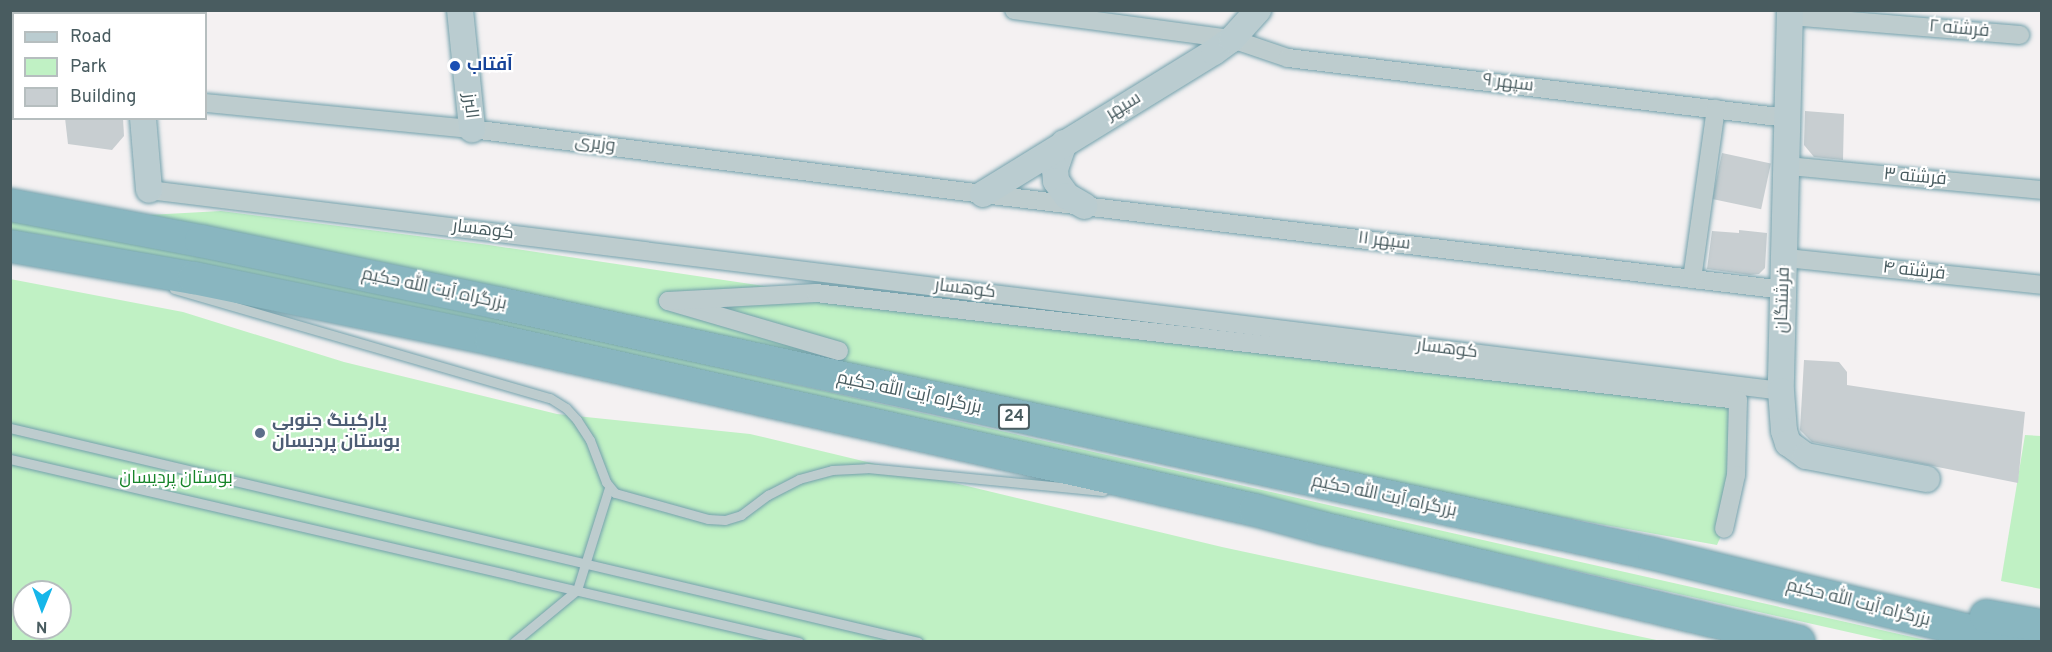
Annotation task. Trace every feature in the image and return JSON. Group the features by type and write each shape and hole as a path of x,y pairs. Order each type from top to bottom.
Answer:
{"highway":[{"name":"بزرگراه آیت الله حکیم","path":"10,206 201,241 498,303 1654,554 2015,642"},
{"name":"بزرگراه آیت الله حکیم","path":"10,246 81,257 491,339 1255,510 1799,642"},
{"path":"1654,554 2042,626"}],"street":[{"path":"10,11 21,10"},
{"name":"البرز","path":"460,10 472,129"},
{"name":"سپهر ۹","path":"1014,10 1232,39 1288,58 1787,118"},
{"name":"سپهر","path":"983,194 1232,39 1258,10"},
{"name":"فرشته ۲","path":"1790,13 2020,35"},
{"name":"فرشتگان","path":"1790,13 1786,258 1780,391 1784,431 1788,443 1796,451 1816,458 1927,479"},
{"name":"وزیری","path":"207,104 472,129 983,194"},
{"path":"1692,279 1716,109"},
{"path":"143,120 150,190"},
{"path":"1064,143 1055,169 1056,181 1067,196 1084,206"},
{"name":"فرشته ۳","path":"1788,166 2042,190"},
{"name":"کوهسار","path":"150,190 1780,391"},
{"name":"سپهر ۱۱","path":"983,194 1784,290"},
{"name":"فرشته ۴","path":"1786,258 2042,285"},
{"path":"839,351 668,301 816,293 1738,400 1736,475 1724,529"}],"lane":[{"path":"81,257 158,283"},
{"path":"169,287 549,398 566,408 585,431 609,488 623,496 716,520 741,515 778,489 799,479 832,470 878,469 1119,493"},
{"path":"10,428 918,642"},
{"path":"10,459 799,642"},
{"path":"514,642 577,590 609,488"},
{"path":"1142,496 1255,510"}],"green space":[{"path":"221,211 489,245 791,290 1742,386 1724,529 1717,545 1358,481 385,263 148,215"},
{"path":"10,220 128,240 408,297 1930,641 1888,641 308,286 49,236 11,231"},
{"name":"بوستان پردیسان","path":"10,279 183,312 344,362 557,414 750,434 1222,547 1661,641 11,641"},
{"path":"2025,435 2041,436 2041,589 2001,581"}],"building":[{"path":"1805,111 1844,114 1843,160 1814,157 1804,145"},
{"path":"65,120 123,120 124,136 112,150 68,144"},
{"path":"1722,153 1771,163 1761,209 1712,199"},
{"path":"1739,230 1767,233 1765,268 1759,274 1750,275 1707,269 1712,231 1739,233"},
{"path":"1804,360 1839,362 1847,372 1847,385 2025,412 2018,483 1812,442 1800,430"}],"place":[{"name":"آفتاب","path":"455,66"},
{"name":"پارکینگ جنوبی بوستان پردیسان","path":"260,433"}]}
